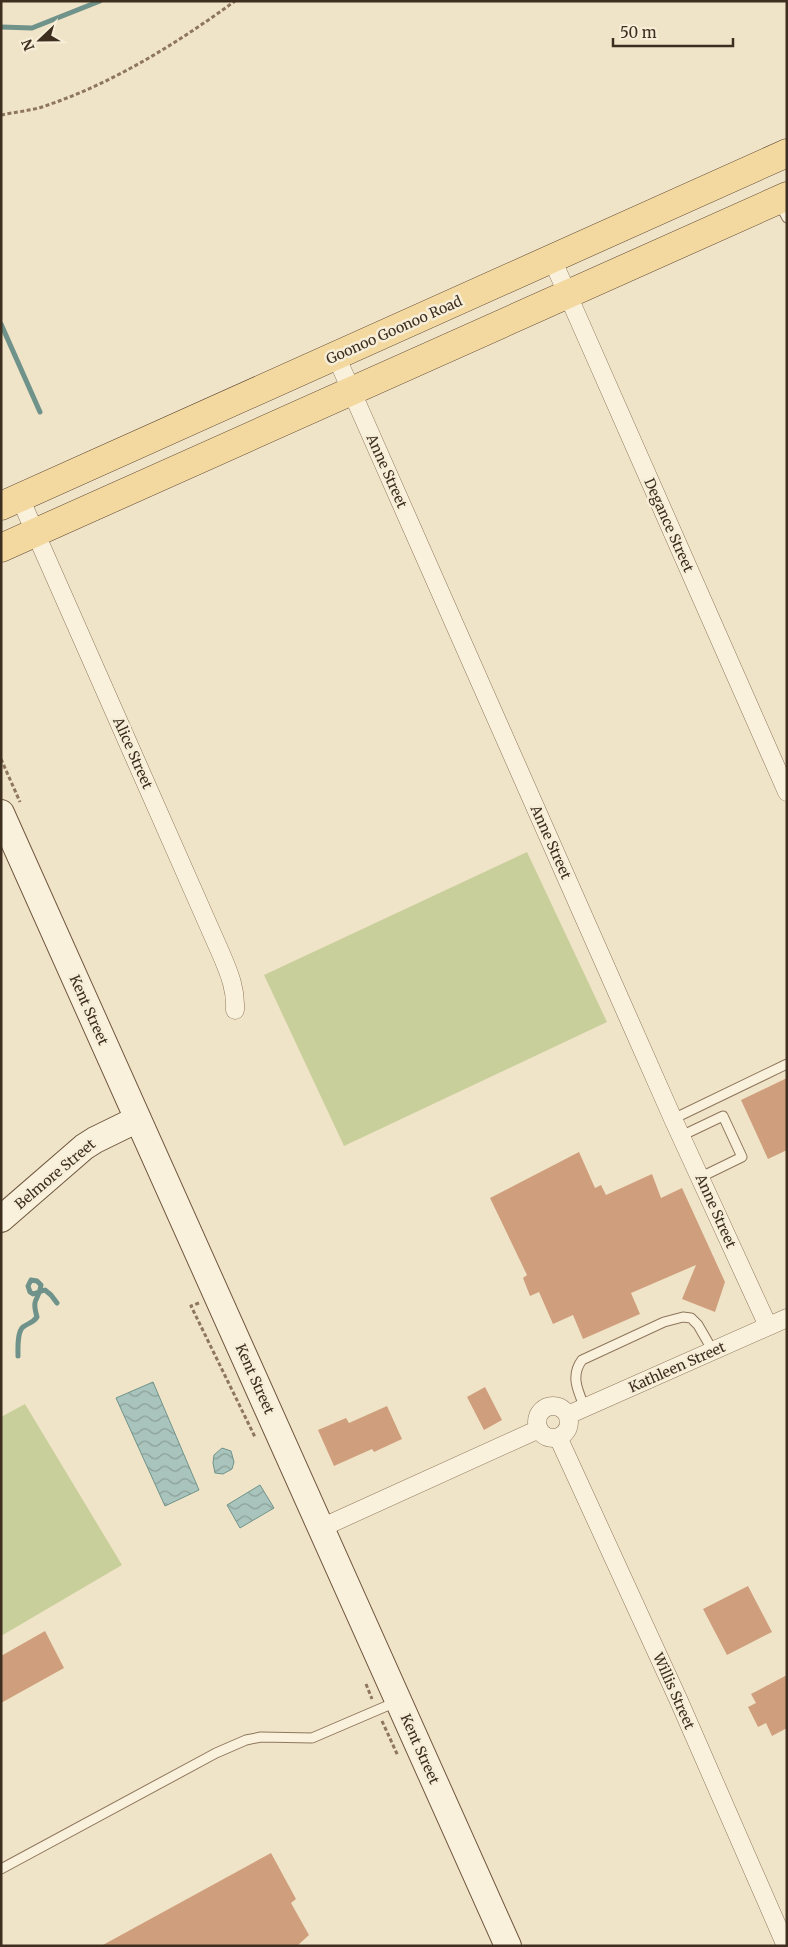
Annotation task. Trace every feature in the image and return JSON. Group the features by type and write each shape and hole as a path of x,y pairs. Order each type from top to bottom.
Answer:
{"main road":[{"name":"Goonoo Goonoo Road","path":"10,502 787,154"},
{"path":"1,548 568,295 784,205"}],"street":[{"name":"Degance Street","path":"552,259 787,792"},
{"name":"Anne Street","path":"336,356 681,1136 768,1326"},
{"name":"Alice Street","path":"10,502 35,533 226,964 234,988 235,1010"},
{"name":"Kent Street","path":"1,813 508,1946"},
{"name":"Belmore Street","path":"1,1219 84,1147 138,1119"},
{"name":"Kathleen Street","path":"568,1416 787,1318"},
{"path":"554,1406 560,1408 568,1416 567,1430 558,1437 546,1435 540,1429 538,1420 541,1412 545,1409 554,1406"},
{"path":"321,1528 540,1429"},
{"name":"Willis Street","path":"558,1437 679,1701 786,1946"}],"lane":[{"path":"673,1118 787,1064"},
{"path":"681,1136 724,1116 742,1156 701,1177"},
{"path":"585,1408 575,1376 577,1366 582,1360 664,1322 683,1317 691,1318 698,1325 713,1351"},
{"path":"1,1870 216,1753 246,1740 261,1737 312,1738 399,1700"}],"path":[{"path":"1,115 41,108 99,85 188,35 235,1"}],"green space":[{"path":"527,852 607,1022 344,1146 264,975"},
{"path":"25,1404 122,1565 1,1636 1,1417"}],"water":[{"path":"153,1382 199,1490 165,1506 116,1398"},
{"path":"222,1448 231,1451 234,1462 232,1469 223,1474 215,1473 213,1463 214,1455"},
{"path":"260,1485 274,1508 240,1528 227,1505"}],"building":[{"path":"787,1078 787,1150 768,1159 741,1100"},
{"path":"579,1152 595,1188 601,1185 606,1195 652,1174 661,1198 682,1188 725,1282 715,1312 682,1299 696,1265 631,1293 640,1314 583,1339 573,1315 553,1324 539,1292 530,1296 523,1278 527,1275 490,1198"},
{"path":"485,1387 502,1420 484,1430 467,1397"},
{"path":"387,1406 402,1439 374,1452 372,1449 334,1466 318,1430 346,1418 349,1423"},
{"path":"748,1586 772,1632 727,1655 703,1609"},
{"path":"45,1631 64,1668 1,1703 1,1656"},
{"path":"787,1675 787,1728 772,1736 766,1723 758,1727 748,1707 756,1703 751,1694"},
{"path":"271,1853 296,1899 291,1903 309,1935 297,1946 101,1946"}],"waterway":[{"path":"1,27 32,28 100,1"},
{"path":"1,324 40,412"},
{"path":"18,1356 18,1341 21,1329 37,1317 35,1302 39,1294 40,1290 41,1285 37,1281 31,1280 28,1286 30,1292 33,1294 45,1290 57,1303"}]}
